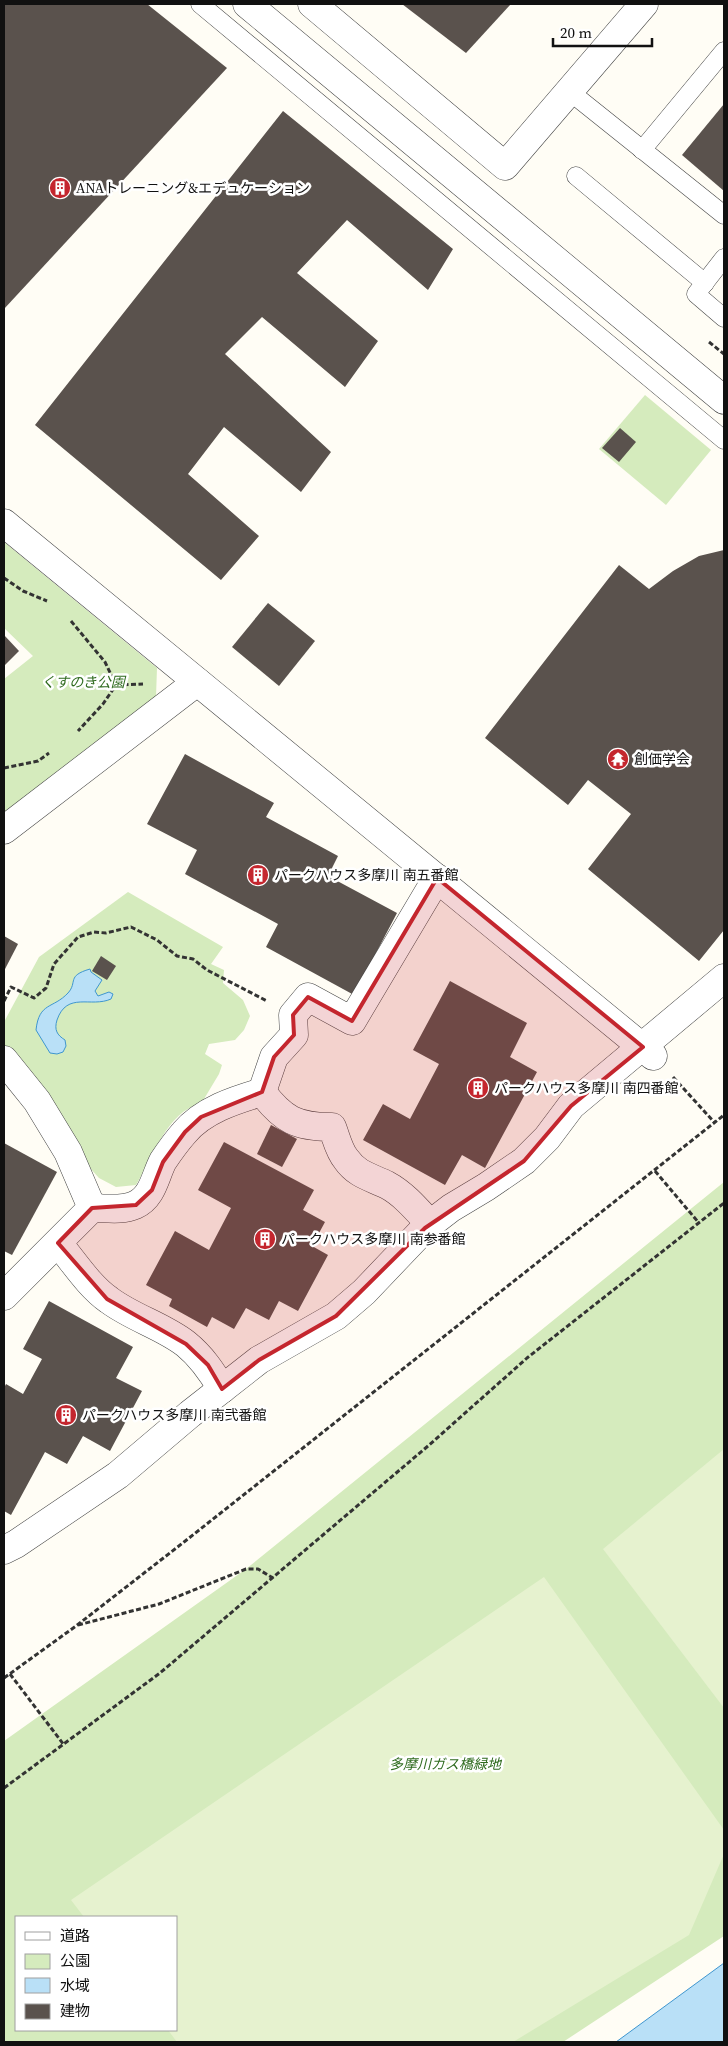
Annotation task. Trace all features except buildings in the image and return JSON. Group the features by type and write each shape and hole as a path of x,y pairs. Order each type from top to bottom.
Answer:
{"street":[{"path":"247,4 724,400"},
{"path":"312,4 505,166 644,4"},
{"path":"4,523 648,1051"},
{"path":"4,830 197,682"},
{"path":"262,1092 274,1058 294,1035 294,1015 308,997 352,1021 437,878"},
{"path":"4,1550 16,1544 118,1475 259,1360 336,1316 364,1292 430,1224 451,1208 524,1161 546,1138 571,1106 598,1082 648,1051 724,978"},
{"path":"4,1060 37,1101 68,1152 92,1208"},
{"path":"4,1316 6,1312 4,1296 92,1208 118,1209 136,1205 152,1190 163,1162 184,1132 201,1117 237,1099 262,1092"},
{"path":"262,1092 283,1116 296,1123 332,1128 345,1158 356,1170 370,1180 388,1186 402,1196 430,1224"},
{"path":"58,1243 107,1299 130,1314 162,1329 186,1344 208,1365 222,1389"}],"lane":[{"path":"200,4 724,440"},
{"path":"642,150 724,51"},
{"path":"569,92 724,215"},
{"path":"576,176 705,283"},
{"path":"724,258 696,294 724,318"}],"path":[{"path":"4,578 23,591 53,605"},
{"path":"66,614 105,662 116,685"},
{"path":"116,685 148,684"},
{"path":"75,733 103,704 116,685"},
{"path":"4,768 38,761 51,752"},
{"path":"4,1001 11,987 34,998 46,988 54,964 78,937 94,932 106,933 131,927 157,940 177,956 194,959 207,970 294,1015"},
{"path":"682,1085 715,1123"},
{"path":"4,1678 76,1626 724,1115"},
{"path":"655,1171 699,1223"},
{"path":"4,1788 160,1673 428,1446 527,1358 724,1203"},
{"path":"76,1626 159,1604 246,1569 258,1569 273,1578"},
{"path":"10,1674 64,1745"}],"highlighted area":[{"path":"437,878 643,1047 571,1106 524,1161 425,1228 336,1316 259,1360 222,1389 208,1365 186,1344 107,1299 58,1243 92,1208 136,1205 152,1190 163,1162 185,1132 201,1117 262,1092 274,1057 294,1035 293,1015 308,997 352,1021"}],"green space":[{"path":"645,395 711,450 666,505 599,449"},
{"name":"くすのき公園","path":"4,542 157,668 156,697 4,817 4,679 33,656 4,628"},
{"path":"128,892 223,947 211,964 224,970 223,983 243,1000 250,1016 244,1030 235,1040 209,1044 205,1054 222,1065 219,1074 201,1104 189,1108 170,1126 136,1185 116,1187 99,1178 80,1157 4,1048 4,1022 39,957"},
{"name":"多摩川ガス橋緑地","path":"724,1182 724,1936 563,2042 4,2042 4,1741 246,1569"},
{"path":"724,1449 724,1708 603,1549"},
{"path":"544,1577 724,1830 724,1854 689,1935 513,2042 177,2042 169,2031 178,2031 178,1916 83,1916 71,1900"}],"water":[{"path":"90,969 91,972 102,980 95,991 98,996 109,992 113,994 111,999 73,1003 61,1011 56,1029 58,1034 65,1040 66,1046 63,1052 57,1054 50,1053 36,1030 40,1015 43,1010 68,993 78,974"},
{"path":"724,1963 724,2042 616,2042"}],"place":[{"name":"ANAトレーニング&エデュケーション","path":"60,188"},
{"name":"創価学会","path":"618,759"},
{"name":"パークハウス多摩川 南五番館","path":"258,875"},
{"name":"パークハウス多摩川 南四番館","path":"478,1088"},
{"name":"パークハウス多摩川 南参番館","path":"265,1239"},
{"name":"パークハウス多摩川 南弐番館","path":"66,1415"}]}
